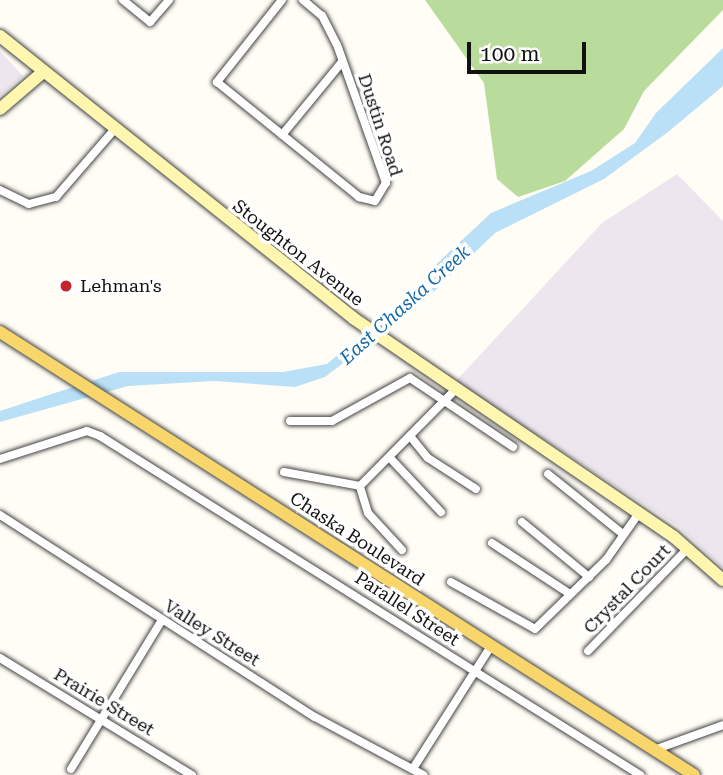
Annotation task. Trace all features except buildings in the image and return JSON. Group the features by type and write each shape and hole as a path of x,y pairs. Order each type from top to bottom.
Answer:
{"main road":[{"name":"Chaska Boulevard","path":"0,332 694,775"}],"street":[{"path":"123,0 150,22 169,0"},
{"path":"282,0 217,82 282,135 342,62 322,16 303,0"},
{"name":"Stoughton Avenue","path":"0,36 114,130 353,318 639,513 688,548 723,580"},
{"name":"Dustin Road","path":"282,135 366,201 382,196 386,183 342,62"},
{"path":"0,109 43,72"},
{"path":"0,191 29,204 56,197 114,130"},
{"path":"290,421 332,421 410,378 513,447"},
{"path":"360,486 447,404 456,389"},
{"name":"Parallel Street","path":"0,459 87,430 157,470 640,775"},
{"path":"410,436 428,458 476,489"},
{"path":"391,459 441,512"},
{"path":"284,472 360,486"},
{"path":"548,474 623,534"},
{"path":"360,486 362,503 402,550"},
{"path":"451,582 535,629 589,577 639,513"},
{"name":"Valley Street","path":"0,515 315,717 414,767 423,775"},
{"path":"522,522 589,577"},
{"path":"492,543 570,594"},
{"name":"Crystal Court","path":"588,651 688,548"},
{"path":"71,769 99,717 162,620"},
{"path":"414,767 491,646"},
{"name":"Prairie Street","path":"0,657 192,775"},
{"path":"654,750 723,724"}],"shaded area":[{"path":"0,51 23,76 0,96"},
{"path":"677,174 723,221 723,568 679,527 455,382 602,223"}],"green space":[{"path":"425,0 723,0 723,10 644,91 624,129 565,181 518,197 497,179 484,83"}],"water":[{"name":"East Chaska Creek","path":"723,48 723,86 668,132 604,179 495,233 425,300 325,377 295,387 214,381 128,386 0,422 0,411 119,372 283,372 327,364 433,275 429,271 491,213 591,171 635,143 656,113"}],"place":[{"name":"Lehman's","path":"66,286"}]}
